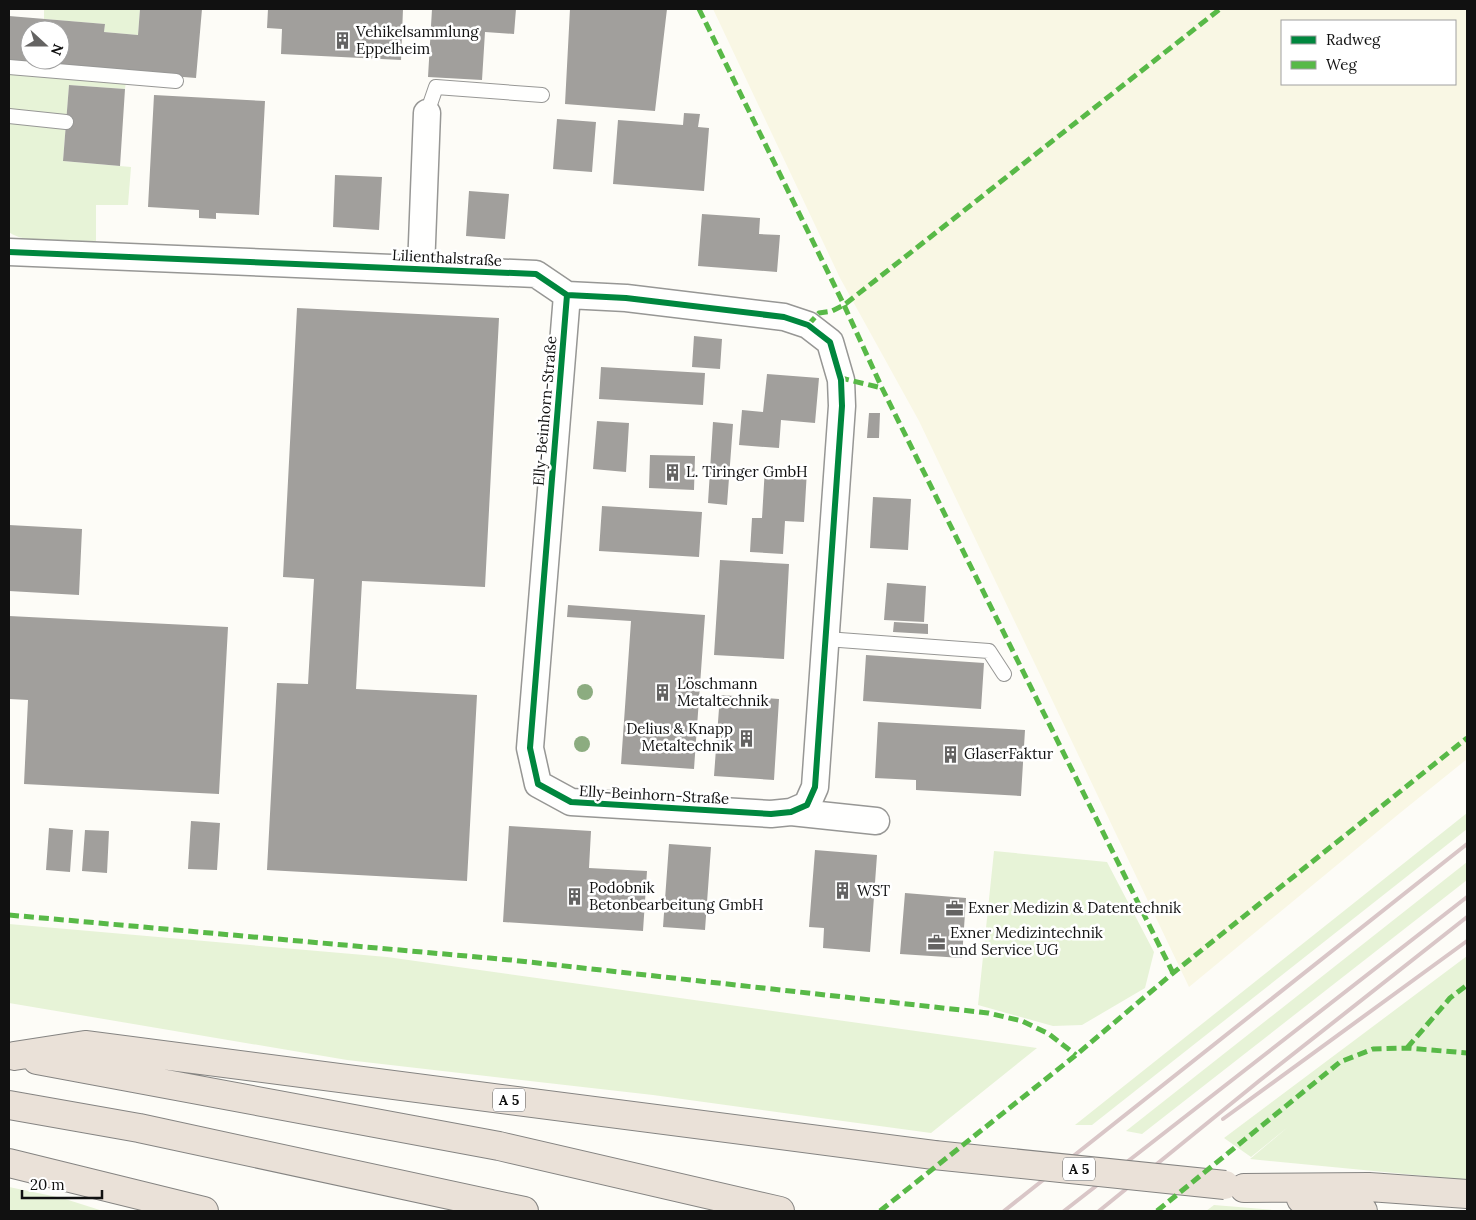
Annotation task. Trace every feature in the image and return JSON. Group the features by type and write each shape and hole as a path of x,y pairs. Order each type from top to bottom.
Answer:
{"highway":[{"name":"A 5","path":"11,1055 85,1045 934,1155 1234,1186 1363,1211"},
{"name":"A 5","path":"11,1055 499,1146 780,1211"},
{"path":"9,1105 139,1128 524,1211"},
{"path":"9,1163 204,1211"},
{"name":"A 5","path":"1234,1186 1369,1187 1467,1194"}],"street":[{"name":"Lilienthalstraße","path":"421,269 427,113"},
{"name":"Lilienthalstraße","path":"9,252 536,274 567,295"},
{"path":"567,295 626,298 784,317 808,325 830,342 841,380 842,406 815,787 807,804 791,812"},
{"name":"Elly-Beinhorn-Straße","path":"567,295 530,748 538,784 571,802 771,814 791,812 876,821"}],"lane":[{"path":"9,67 176,82"},
{"path":"427,113 436,87 542,95"},
{"path":"9,116 66,122"},
{"path":"826,639 989,651 1004,674"}],"shaded area":[{"path":"713,9 1467,9 1467,759 1189,987 919,421 840,278"}],"green space":[{"path":"44,9 140,9 138,35 104,32 105,24 44,19"},
{"path":"9,73 126,82 125,89 69,85 63,161 131,167 128,205 96,205 96,241 38,241 16,236 9,232"},
{"path":"1467,813 1467,829 1092,1125 1075,1125"},
{"path":"994,851 1107,862 1154,952 1145,988 1082,1025 1053,1026 978,1005"},
{"path":"1467,862 1467,880 1142,1134 1126,1131"},
{"path":"9,924 387,957 1037,1048 931,1133 653,1095 347,1060 9,1003"},
{"path":"1467,956 1467,1180 1250,1159 1288,1127 1251,1157 1224,1138"},
{"path":"9,1187 62,1198 103,1211 9,1211"},
{"path":"1214,1205 1286,1211 1206,1211"}],"building":[{"path":"140,9 202,9 196,78 70,68 70,21 105,24 104,32 138,35"},
{"name":"Vehikelsammlung Eppelheim","path":"268,9 403,9 401,60 281,54 282,29 267,28"},
{"path":"432,9 516,9 514,34 485,32 482,80 428,77"},
{"path":"570,9 667,9 655,111 565,104"},
{"path":"9,16 57,20 20,20 20,64 9,63"},
{"path":"69,85 125,89 120,166 63,161"},
{"path":"154,95 265,101 259,215 216,213 216,219 199,218 199,210 148,207"},
{"path":"684,113 700,114 698,127 709,128 704,191 613,184 618,120 683,125"},
{"path":"557,119 596,122 592,172 553,169"},
{"path":"335,175 382,177 379,230 333,227"},
{"path":"469,191 509,194 505,239 466,236"},
{"path":"702,214 760,218 759,234 780,235 777,272 698,266"},
{"path":"297,308 499,318 485,587 362,581 356,689 477,695 467,881 267,870 277,683 308,684 314,579 283,577"},
{"path":"694,336 722,339 720,369 692,367"},
{"path":"601,367 705,373 703,405 599,399"},
{"path":"767,374 819,378 815,423 781,420 779,448 739,445 742,410 763,412"},
{"path":"869,413 880,413 879,438 867,438"},
{"path":"597,421 629,423 626,472 593,469"},
{"path":"713,422 733,424 727,505 708,503"},
{"name":"L. Tiringer GmbH","path":"650,455 695,456 694,490 649,488"},
{"path":"765,467 807,470 804,522 785,521 783,554 750,552 752,518 762,518"},
{"path":"873,497 911,499 908,550 870,548"},
{"path":"602,506 702,512 699,557 599,551"},
{"path":"9,525 82,529 79,595 9,591"},
{"path":"720,560 789,564 784,659 714,655"},
{"path":"887,583 926,586 924,622 884,620"},
{"name":"Löschmann Metaltechnik","path":"568,605 705,615 694,769 621,764 631,621 567,617"},
{"path":"9,616 228,627 219,794 24,784 28,700 9,699"},
{"path":"894,622 928,624 928,634 893,632"},
{"path":"866,655 984,663 981,709 863,701"},
{"name":"Delius & Knapp Metaltechnik","path":"720,695 779,699 774,780 714,776"},
{"name":"GlaserFaktur","path":"878,722 1025,730 1021,796 916,790 916,780 875,778"},
{"path":"191,821 220,823 217,870 188,869"},
{"name":"Podobnik Betonbearbeitung GmbH","path":"509,826 591,831 589,868 647,871 643,931 503,922"},
{"path":"49,828 73,830 70,872 46,870"},
{"path":"85,830 109,831 107,873 82,871"},
{"path":"669,844 711,847 705,930 663,927"},
{"name":"WST","path":"815,850 877,855 870,952 823,948 824,928 809,927"},
{"path":"905,893 966,898 962,958 900,954"}],"railway":[{"path":"1004,1211 1467,844"},
{"path":"1064,1211 1467,897"},
{"path":"1099,1211 1259,1081 1467,917"},
{"path":"1223,1119 1467,941"}],"marked path":[{"path":"699,9 844,305 882,388 1173,973"},
{"path":"808,325 819,313 832,311 844,305 1220,9"},
{"path":"841,380 841,378 882,388"},
{"path":"880,1211 1076,1055 1173,973 1467,738"},
{"path":"9,915 511,960 988,1013 1022,1021 1049,1034 1076,1055"},
{"path":"1407,1048 1450,998 1467,985"},
{"path":"1157,1211 1340,1062 1373,1049 1407,1048 1467,1053"}],"cycle path":[{"path":"9,252 536,274 567,295 626,298 784,317 808,325 830,342 841,380 842,406 815,787 807,805 791,812 771,814 571,802 538,784 530,748 567,295"}],"place":[{"name":"Vehikelsammlung Eppelheim","path":"342,41"},
{"name":"L. Tiringer GmbH","path":"672,472"},
{"name":"Löschmann Metaltechnik","path":"663,693"},
{"name":"Delius & Knapp Metaltechnik","path":"747,738"},
{"name":"GlaserFaktur","path":"950,754"},
{"name":"WST","path":"843,891"},
{"name":"Podobnik Betonbearbeitung GmbH","path":"575,897"},
{"name":"Exner Medizin & Datentechnik","path":"954,908"},
{"name":"Exner Medizintechnik und Service UG","path":"936,942"}]}
